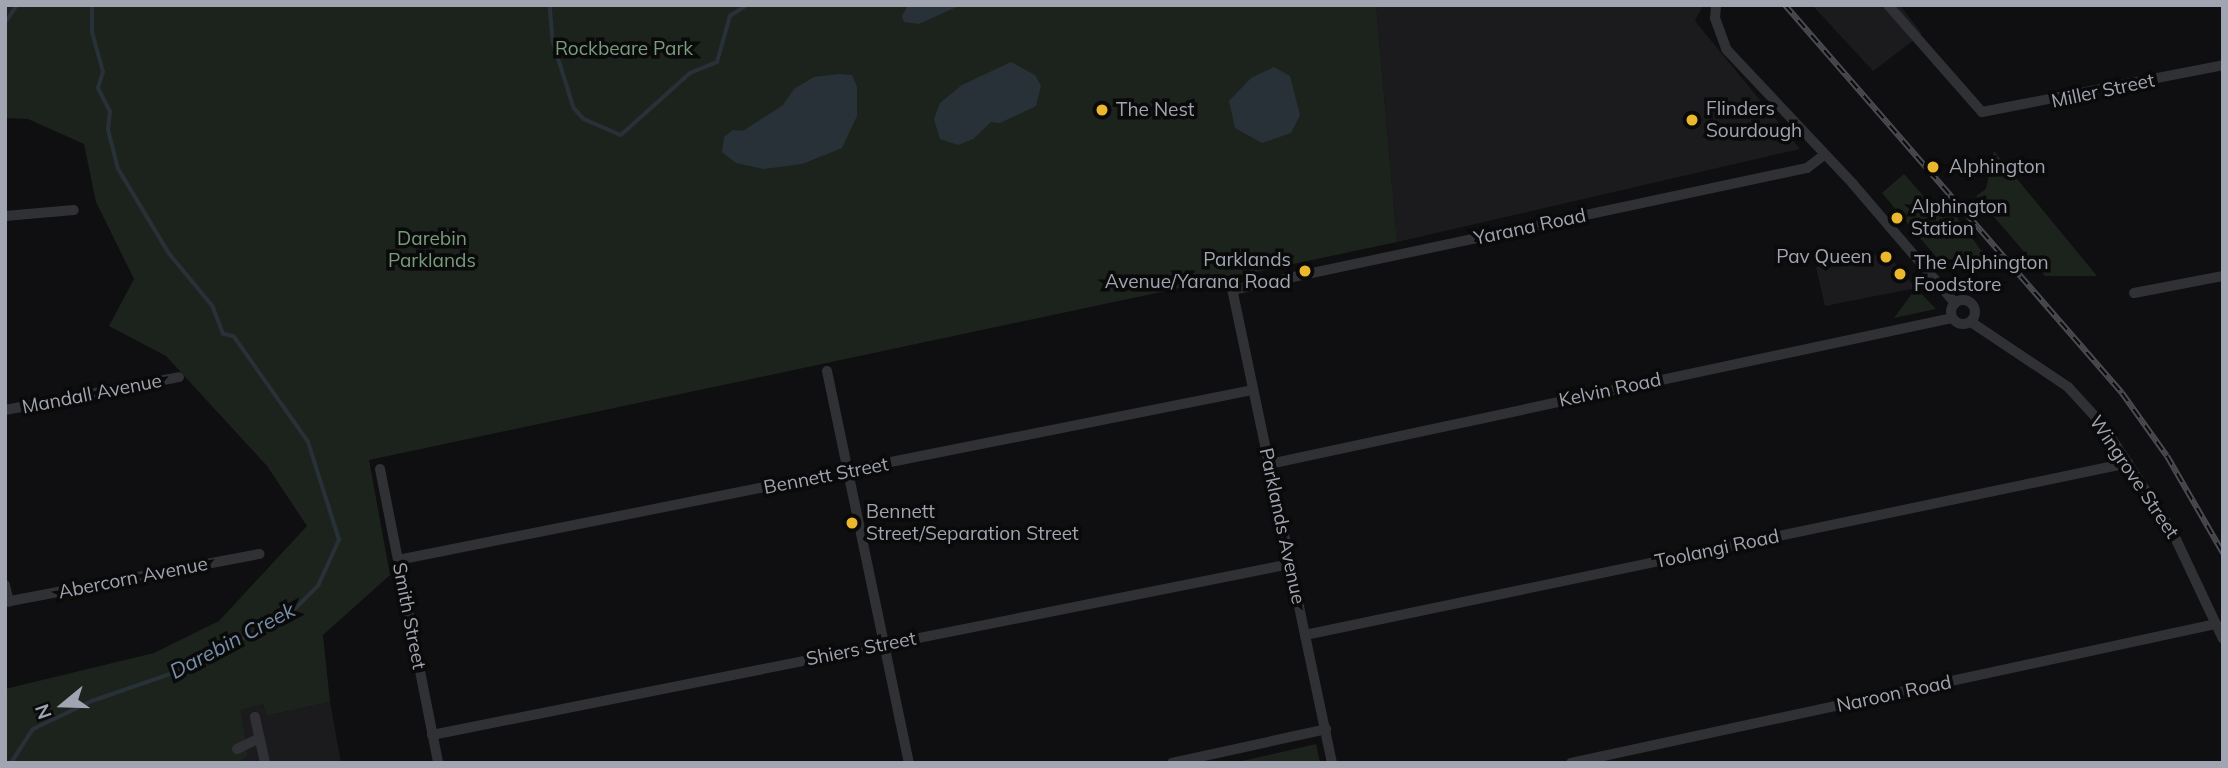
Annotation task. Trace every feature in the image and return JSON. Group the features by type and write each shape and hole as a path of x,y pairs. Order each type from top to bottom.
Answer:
{"street":[{"path":"1716,5 1715,18 1726,49 1955,303"},
{"name":"Miller Street","path":"1888,5 1982,112 2223,65"},
{"name":"Yarana Road","path":"1232,290 1807,168 1824,155"},
{"path":"5,216 74,210"},
{"path":"2134,293 2223,276"},
{"name":"Parklands Avenue","path":"1232,290 1332,763"},
{"path":"1966,300 1973,304 1975,316 1971,322 1960,324 1952,317 1955,303 1966,300"},
{"name":"Kelvin Road","path":"1269,464 1952,317"},
{"name":"Wingrove Street","path":"1971,322 2068,387 2128,463 2172,531 2223,639"},
{"path":"827,371 909,763"},
{"name":"Mandall Avenue","path":"5,410 179,377"},
{"name":"Bennett Street","path":"398,560 1253,390"},
{"name":"Toolangi Road","path":"1305,635 2128,463"},
{"name":"Smith Street","path":"380,468 438,763"},
{"name":"Abercorn Avenue","path":"7,602 261,554"},
{"name":"Shiers Street","path":"432,735 1290,564"},
{"path":"5,585 7,602"},
{"name":"Naroon Road","path":"1571,763 2216,624"},
{"path":"255,718 264,763"},
{"path":"1172,763 1325,729"},
{"path":"237,749 260,738"}],"shaded area":[{"path":"908,5 961,5 919,24 904,22 902,16"},
{"path":"1376,5 1703,5 1695,21 1800,149 1397,242"},
{"path":"1812,5 1900,5 1922,34 1873,71"},
{"path":"1011,62 1035,75 1041,86 1036,106 1000,123 991,122 973,139 958,145 940,139 934,119 940,103 962,85"},
{"path":"1274,67 1290,76 1300,115 1291,133 1262,143 1235,128 1229,101 1251,78"},
{"path":"852,75 857,87 857,116 842,148 802,164 764,169 736,163 722,152 724,137 733,130 743,131 783,105 794,89 814,77"},
{"path":"1886,253 1916,288 1825,306 1816,267"},
{"path":"330,702 341,763 236,763 248,756 241,710 263,704 266,716"}],"green space":[{"name":"Darebin Parklands","path":"5,5 1376,5 1397,242 369,460 390,575 323,635 330,702 266,716 263,704 241,710 248,756 236,763 5,763 5,689 154,653 219,621 307,526 267,466 166,356 109,326 134,279 96,202 84,144 28,119 5,118"},
{"path":"1994,151 2097,276 2045,276 1976,196 1986,189"},
{"path":"1904,174 1943,218 1952,211 1992,265 1973,262 1956,268 1942,264 1882,193"},
{"path":"1916,288 1936,309 1894,318"},
{"path":"1316,744 1320,763 1234,763"}],"waterway":[{"path":"5,23 17,5"},
{"name":"Darebin Creek","path":"11,763 33,729 92,701 185,669 291,613 318,586 339,540 308,442 234,337 223,334 212,306 169,254 118,169 108,130 110,112 98,88 103,72 92,32 92,5"},
{"name":"Darebin Creek","path":"550,5 553,41 574,108 584,119 621,135 690,73 717,62 730,16 747,5"}],"railway":[{"path":"1785,5 2122,393 2167,456 2223,553"}],"place":[{"name":"The Nest","path":"1102,110"},
{"name":"Flinders Sourdough","path":"1692,120"},
{"name":"Alphington","path":"1933,167"},
{"name":"Alphington Station","path":"1897,218"},
{"name":"Pav Queen","path":"1886,257"},
{"name":"Parklands Avenue/Yarana Road","path":"1305,271"},
{"name":"The Alphington Foodstore","path":"1900,274"},
{"name":"Bennett Street/Separation Street","path":"852,523"}],"park label":[{"name":"Rockbeare Park","path":"624,49"}]}
